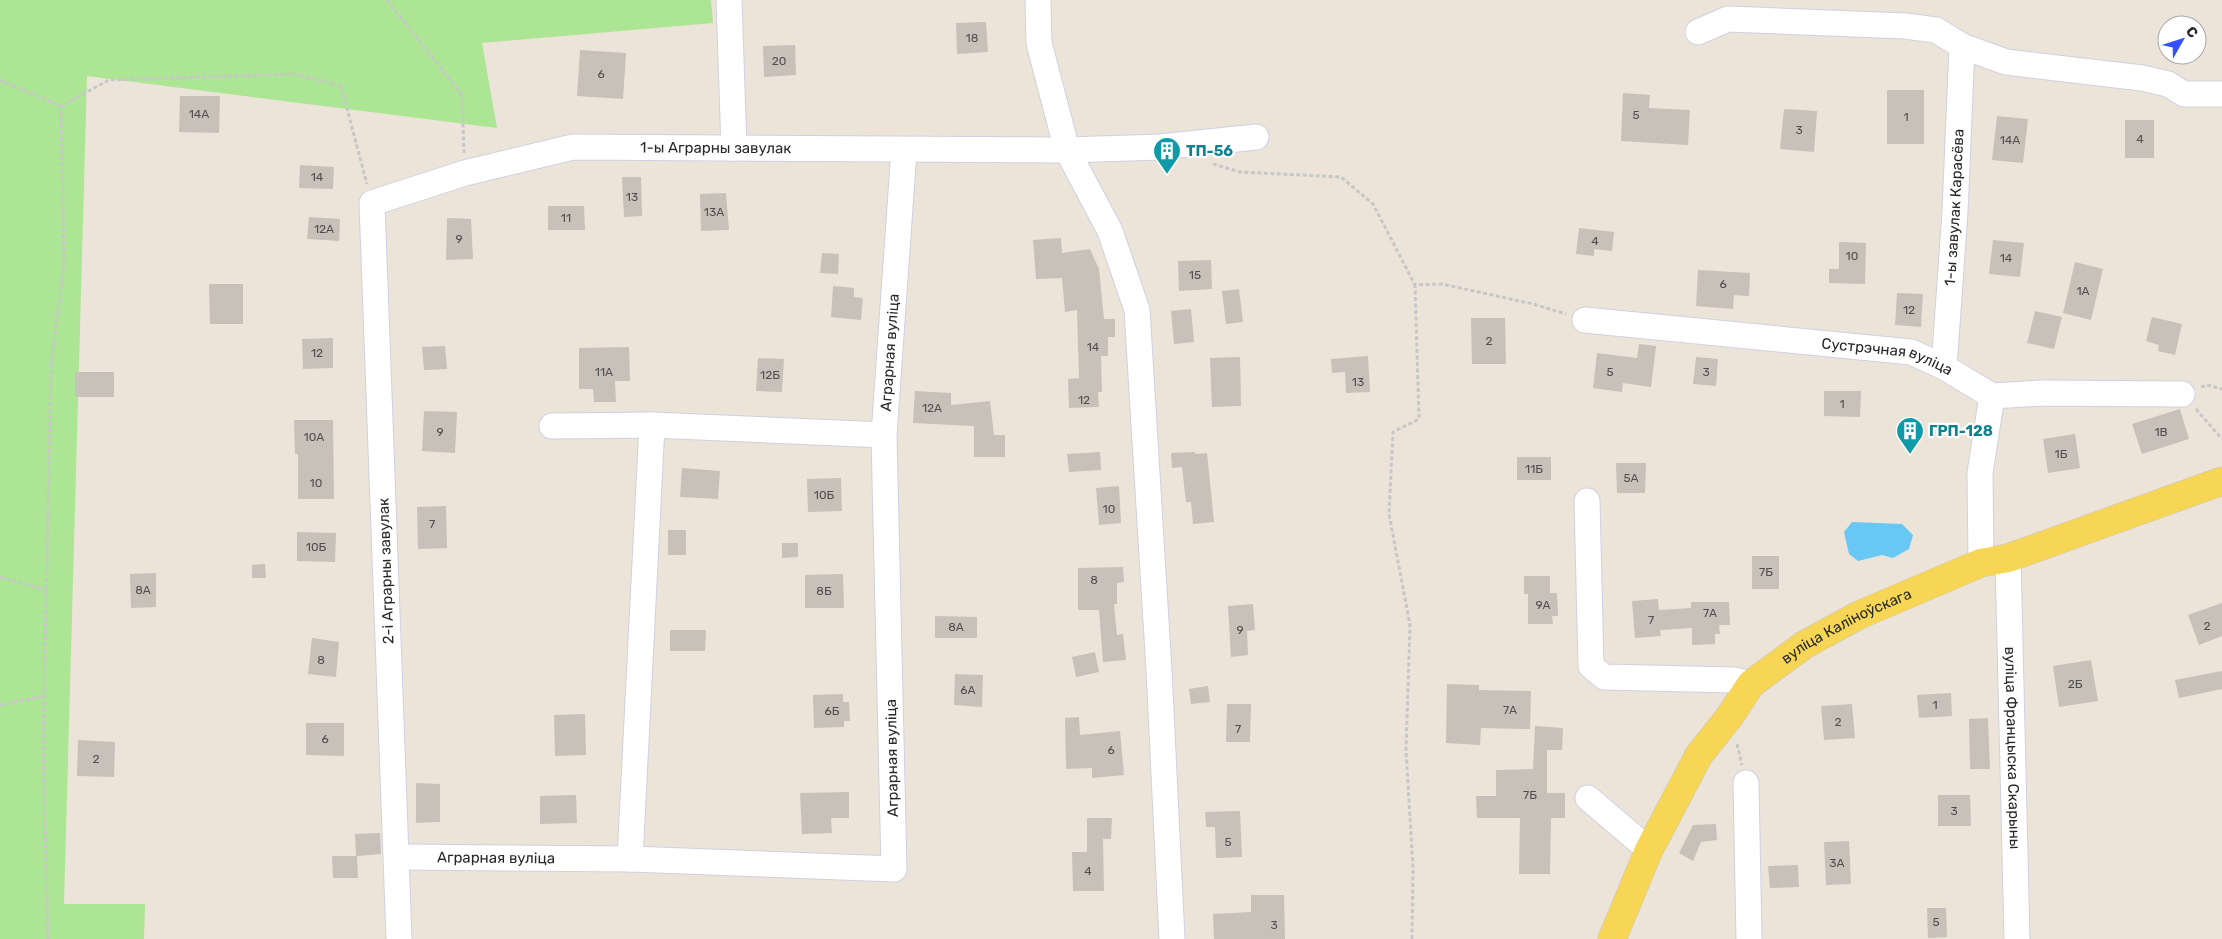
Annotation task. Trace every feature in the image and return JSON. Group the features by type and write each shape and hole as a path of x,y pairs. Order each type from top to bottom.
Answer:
{"main road":[{"name":"вуліца Каліноўскага","path":"1612,939 1649,850 1699,755 1730,716 1751,684 1804,645 1859,615 1981,563 2008,558 2222,481"}],"street":[{"path":"729,0 734,148"},
{"path":"1038,0 1039,43 1067,150 1110,231 1137,310 1159,660 1172,939"},
{"path":"1698,32 1728,19 1904,26 1936,30 1962,46 2006,62 2142,78 2168,84 2184,94 2222,94"},
{"name":"1-ы завулак Карасёва","path":"1944,367 1955,212 1962,46"},
{"name":"1-ы Аграрны завулак","path":"372,203 465,173 572,147 1067,150 1160,147 1256,137"},
{"name":"Аграрная вуліца","path":"397,857 630,859 894,869 884,435 904,150"},
{"name":"2-і Аграрны завулак","path":"372,203 399,939"},
{"name":"Сустрэчная вуліца","path":"1585,320 1911,352 1944,367 1992,396"},
{"path":"1981,563 1980,473 1992,396 2041,392 2182,394"},
{"path":"552,426 652,425 884,435"},
{"path":"630,859 652,425"},
{"path":"1587,501 1591,666 1604,677 1734,680 1751,684"},
{"name":"вуліца Францыска Скарыны","path":"2008,558 2016,939"},
{"path":"1746,783 1749,939"},
{"path":"1588,798 1649,850"}],"path":[{"path":"387,0 462,95 465,173"},
{"path":"61,106 109,80 296,74 341,86 372,203"},
{"path":"0,80 61,106"},
{"path":"48,939 44,696 51,365 64,264 61,106"},
{"path":"1205,161 1240,172 1341,178 1373,204 1415,284 1418,419 1393,432 1389,514 1410,625 1406,751 1412,867 1412,939"},
{"path":"1415,284 1442,284 1533,304 1585,320"},
{"path":"2182,394 2222,439"},
{"path":"0,576 46,590"},
{"path":"0,705 44,696"},
{"path":"1730,716 1746,783"}],"green space":[{"path":"0,0 711,0 713,23 482,43 497,128 87,76 64,904 145,904 144,939 0,939"}],"water":[{"path":"1852,522 1902,524 1913,535 1909,549 1893,558 1882,555 1858,561 1849,554 1844,532"}],"building":[{"path":"986,22 988,52 957,54 956,23"},
{"path":"795,45 796,75 764,77 763,46"},
{"path":"580,50 626,53 623,99 577,96"},
{"path":"1887,90 1924,90 1924,144 1887,144"},
{"path":"1623,93 1650,95 1649,108 1690,110 1688,145 1621,141"},
{"path":"180,96 220,96 219,133 179,132"},
{"path":"1784,109 1817,111 1814,152 1780,149"},
{"path":"1997,116 2028,119 2023,163 1992,160"},
{"path":"2125,120 2154,120 2154,158 2125,158"},
{"path":"300,165 334,167 333,189 299,188"},
{"path":"622,177 641,177 642,216 624,217"},
{"path":"726,193 729,230 701,231 700,194"},
{"path":"548,206 584,206 585,230 548,230"},
{"path":"309,217 340,219 339,241 307,239"},
{"path":"447,218 471,219 473,259 446,260"},
{"path":"1579,228 1614,232 1612,251 1594,249 1594,256 1576,254"},
{"path":"1061,238 1062,253 1090,249 1099,269 1104,319 1115,319 1115,337 1108,337 1108,356 1101,356 1102,392 1098,392 1099,407 1069,408 1068,379 1079,378 1077,310 1065,312 1062,278 1036,279 1033,240"},
{"path":"1993,240 2024,243 2020,277 1989,274"},
{"path":"1839,242 1866,243 1865,284 1829,283 1829,269 1839,269"},
{"path":"822,253 839,254 838,274 820,273"},
{"path":"1211,260 1212,289 1179,291 1178,261"},
{"path":"2075,262 2103,269 2091,320 2063,313"},
{"path":"1698,270 1750,273 1749,296 1734,295 1733,309 1696,306"},
{"path":"209,284 243,284 243,324 210,324"},
{"path":"833,286 854,288 854,297 863,298 861,320 831,317"},
{"path":"1239,289 1243,322 1226,324 1222,291"},
{"path":"1897,293 1923,294 1921,327 1895,325"},
{"path":"1191,309 1194,342 1174,344 1171,311"},
{"path":"2035,311 2062,317 2054,349 2027,343"},
{"path":"2152,317 2182,324 2175,355 2158,351 2159,345 2146,341"},
{"path":"1471,318 1505,318 1506,364 1472,364"},
{"path":"333,338 333,368 303,369 302,339"},
{"path":"1639,344 1656,346 1651,387 1623,383 1622,392 1593,388 1597,353 1637,358"},
{"path":"445,346 447,369 424,370 422,347"},
{"path":"629,347 630,381 615,381 616,402 594,402 593,389 579,389 579,348"},
{"path":"1368,356 1370,392 1346,393 1345,372 1332,373 1331,359"},
{"path":"1240,357 1241,406 1212,407 1210,358"},
{"path":"1696,357 1718,359 1716,386 1693,384"},
{"path":"758,358 784,359 782,392 756,391"},
{"path":"75,372 114,372 114,397 75,397"},
{"path":"915,391 951,393 951,405 990,401 994,435 1005,435 1005,457 974,457 974,426 913,423"},
{"path":"1824,391 1861,391 1860,417 1824,416"},
{"path":"2180,409 2189,439 2142,454 2132,424"},
{"path":"424,411 457,412 455,453 422,451"},
{"path":"294,420 333,420 334,499 298,499 298,454 295,454"},
{"path":"2075,434 2080,468 2048,473 2043,439"},
{"path":"1100,452 1101,470 1069,472 1067,454"},
{"path":"1195,452 1195,454 1207,453 1214,522 1193,524 1191,502 1186,502 1182,467 1172,468 1171,453"},
{"path":"1517,457 1551,457 1551,480 1517,480"},
{"path":"1616,463 1646,463 1645,493 1617,493"},
{"path":"682,468 720,471 718,499 680,497"},
{"path":"841,478 842,511 808,512 807,479"},
{"path":"1119,486 1121,523 1099,525 1096,488"},
{"path":"446,506 447,548 418,549 417,507"},
{"path":"668,530 686,530 686,555 668,555"},
{"path":"297,532 336,533 335,562 297,561"},
{"path":"782,543 798,543 798,557 782,558"},
{"path":"1752,556 1779,556 1779,589 1752,589"},
{"path":"265,564 266,578 252,578 252,565"},
{"path":"1123,567 1124,582 1117,583 1117,604 1114,604 1117,635 1123,634 1126,660 1103,662 1099,610 1078,610 1078,568"},
{"path":"156,573 156,607 131,608 130,574"},
{"path":"843,574 844,608 805,608 805,575"},
{"path":"1524,576 1550,576 1550,593 1557,593 1558,616 1552,616 1553,624 1528,624 1528,594 1524,594"},
{"path":"1658,599 1659,610 1691,608 1691,602 1729,602 1730,625 1719,625 1720,634 1715,634 1715,644 1692,645 1692,628 1660,630 1661,636 1635,638 1632,601"},
{"path":"2222,603 2222,636 2199,645 2188,615"},
{"path":"1253,604 1255,630 1247,631 1248,655 1231,657 1228,606"},
{"path":"935,616 977,617 977,638 935,638"},
{"path":"670,630 706,630 705,651 670,651"},
{"path":"312,638 339,642 336,677 308,674"},
{"path":"1095,652 1099,672 1076,677 1072,657"},
{"path":"2091,660 2098,701 2059,707 2053,666"},
{"path":"2222,671 2222,689 2179,698 2175,680"},
{"path":"955,674 983,675 982,707 954,705"},
{"path":"1447,684 1479,685 1479,690 1531,691 1530,729 1481,728 1480,745 1446,743"},
{"path":"1208,686 1210,702 1191,704 1189,689"},
{"path":"1951,693 1952,716 1919,718 1917,695"},
{"path":"843,694 843,702 849,702 850,721 844,721 844,727 814,728 813,695"},
{"path":"1227,704 1251,704 1250,742 1226,742"},
{"path":"1852,704 1855,738 1824,740 1821,706"},
{"path":"585,714 586,755 555,756 554,715"},
{"path":"1079,717 1080,735 1120,731 1124,775 1092,778 1092,768 1066,769 1065,718"},
{"path":"1988,718 1990,769 1970,769 1969,719"},
{"path":"306,723 344,723 344,756 306,755"},
{"path":"1535,726 1563,728 1562,750 1547,750 1547,793 1565,793 1565,818 1551,818 1550,874 1519,874 1520,818 1477,818 1476,796 1496,796 1496,770 1533,769"},
{"path":"78,740 115,742 114,777 77,776"},
{"path":"416,783 440,784 440,822 416,823"},
{"path":"849,792 849,818 831,818 832,833 802,834 800,793"},
{"path":"576,795 577,823 540,824 540,796"},
{"path":"1938,795 1970,795 1971,826 1938,826"},
{"path":"1240,811 1242,857 1216,858 1215,827 1206,827 1205,812"},
{"path":"1087,818 1112,818 1111,839 1103,839 1104,891 1073,891 1072,852 1087,852"},
{"path":"1716,824 1717,840 1701,842 1693,861 1679,853 1693,825"},
{"path":"380,833 381,854 357,856 358,878 333,878 332,856 356,856 355,834"},
{"path":"1849,841 1851,884 1826,885 1824,842"},
{"path":"1798,865 1799,887 1770,888 1768,866"},
{"path":"1251,895 1284,895 1285,939 1214,939 1213,914 1251,912"},
{"path":"1927,908 1946,908 1947,937 1928,938"}],"place":[{"name":"ТП-56","path":"1167,175"},
{"name":"ГРП-128","path":"1910,455"}]}
